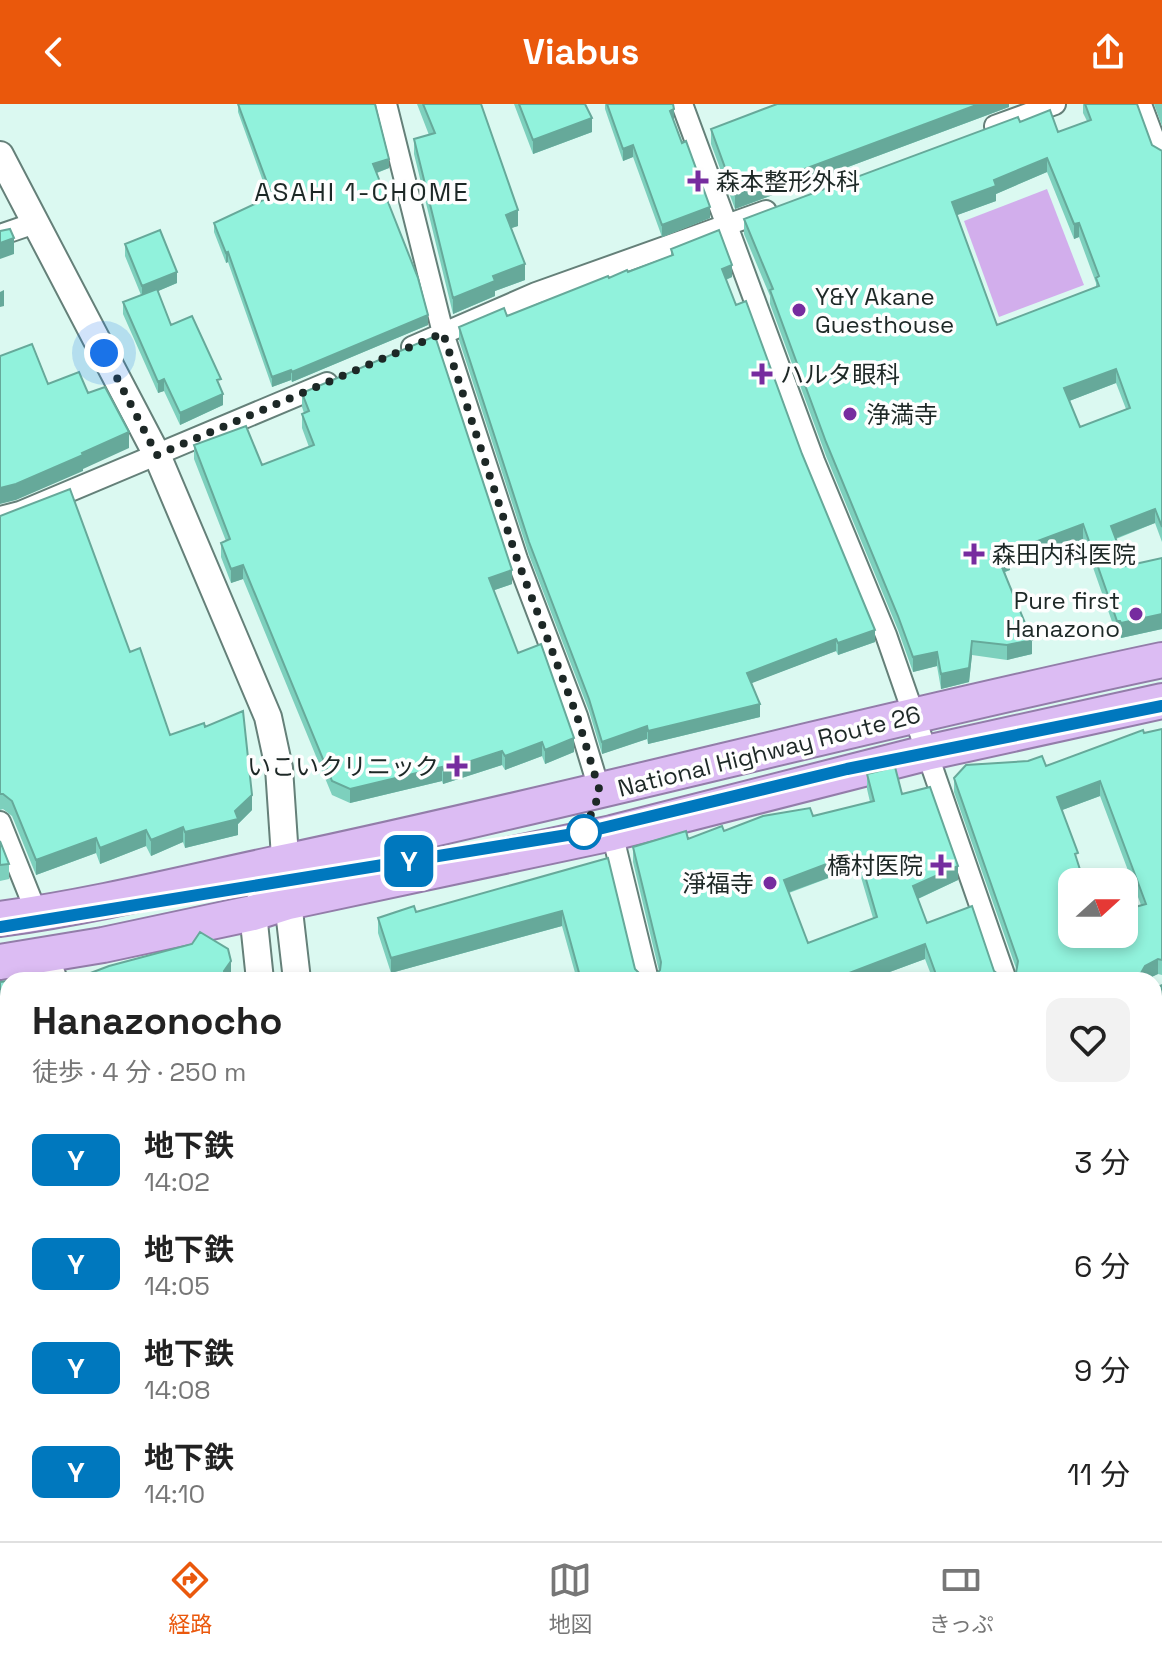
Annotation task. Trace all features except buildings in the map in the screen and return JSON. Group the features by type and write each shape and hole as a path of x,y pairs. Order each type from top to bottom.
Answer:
{"highway":[{"name":"National Highway Route 26","path":"0,919 37,914 445,828 913,715 1162,660"},
{"name":"National Highway Route 26","path":"0,962 53,968 288,902 612,833 926,753 1162,701"}],"street":[{"path":"386,104 443,333 517,559 577,716 600,792"},
{"path":"682,104 814,461 881,622 1003,972"},
{"path":"980,132 1055,104"},
{"path":"1143,104 1162,155"},
{"path":"0,155 157,455 268,717 282,795 284,862 296,972"},
{"path":"400,352 536,293 787,204"},
{"path":"0,235 35,223"},
{"path":"0,517 20,512 341,377"},
{"path":"0,822 37,914"},
{"path":"612,833 646,972"},
{"path":"259,972 253,913 284,862"}],"shaded area":[{"path":"1047,189 1084,285 999,317 964,221"}],"metro line":[{"name":"Y","path":"0,927 586,832 847,769 1162,706"}],"place":[{"name":"森本整形外科","path":"698,181"},
{"name":"Y&Y Akane Guesthouse","path":"799,310"},
{"name":"ハルタ眼科","path":"762,374"},
{"name":"浄満寺","path":"850,414"},
{"name":"森田内科医院","path":"974,554"},
{"name":"Pure first Hanazono","path":"1136,614"},
{"name":"いこいクリニック","path":"457,766"},
{"name":"橋村医院","path":"941,865"},
{"name":"淨福寺","path":"770,883"}],"district":[{"name":"ASAHI 1-CHOME","path":"362,192"}],"route":[{"path":"104,353 157,455 443,333 517,559 577,716 600,792 584,832"}]}
